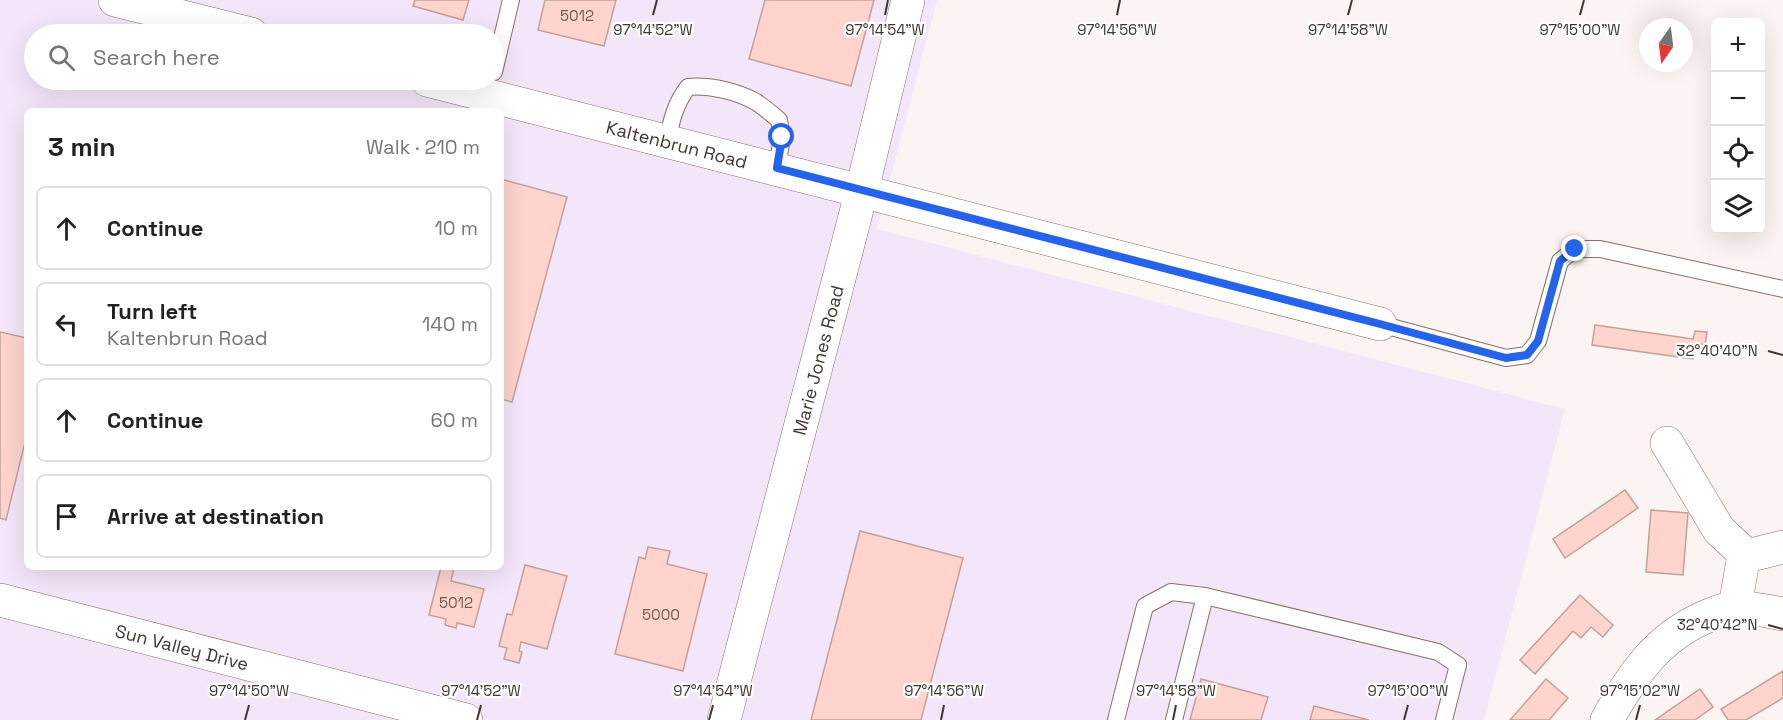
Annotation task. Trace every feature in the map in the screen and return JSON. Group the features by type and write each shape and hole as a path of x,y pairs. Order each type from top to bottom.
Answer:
{"street":[{"path":"115,0 167,6 221,24"},
{"name":"Marie Jones Road","path":"724,720 862,190 908,0"},
{"name":"Kaltenbrun Road","path":"504,86 668,140 1380,324"},
{"path":"1667,443 1719,530 1747,556"},
{"path":"1735,607 1742,566 1747,556 1783,547"},
{"name":"Sun Valley Drive","path":"0,600 466,720"},
{"path":"1607,720 1625,688 1654,651 1686,626 1735,607 1783,614"}],"lane":[{"path":"504,29 511,0"},
{"path":"668,140 672,116 687,87 703,86 722,89 755,102 779,120 782,137 777,168"},
{"path":"1380,324 1506,358 1527,355 1538,341 1560,261 1575,249 1600,249 1783,288"},
{"path":"1116,720 1145,606 1171,592 1205,596 1438,652 1458,665 1444,720"},
{"path":"1174,720 1205,596"}],"shaded area":[{"path":"0,0 937,0 877,229 1565,409 1484,720 0,720"}],"building":[{"path":"415,0 469,0 463,20 413,6"},
{"path":"545,0 616,0 604,46 538,30"},
{"path":"765,0 874,0 851,86 749,59"},
{"path":"504,180 567,197 512,402 504,400"},
{"path":"1595,325 1693,339 1695,331 1707,332 1705,345 1696,343 1693,359 1592,345"},
{"path":"0,332 24,337 24,446 6,520 0,518"},
{"path":"1625,490 1638,508 1565,558 1553,539"},
{"path":"1651,510 1688,513 1683,575 1646,572"},
{"path":"860,531 963,558 921,720 811,720"},
{"path":"648,547 670,551 667,564 707,574 683,671 615,654 639,557 645,559"},
{"path":"525,565 567,576 547,649 521,642 519,651 522,652 519,663 504,659 507,648 499,646 507,614 512,615"},
{"path":"440,570 454,570 451,581 484,589 474,627 457,623 456,628 445,625 446,619 429,615"},
{"path":"1580,595 1613,625 1603,637 1591,627 1581,638 1573,631 1535,674 1520,660"},
{"path":"1783,671 1783,698 1746,720 1728,720 1721,709"},
{"path":"1201,679 1268,697 1261,720 1190,720"},
{"path":"1546,679 1568,698 1549,720 1510,720"},
{"path":"1700,689 1713,707 1695,720 1655,720"},
{"path":"1314,706 1369,720 1310,720"}],"route":[{"path":"782,137 777,168 1506,358 1527,355 1538,341 1560,261 1575,249"}]}
